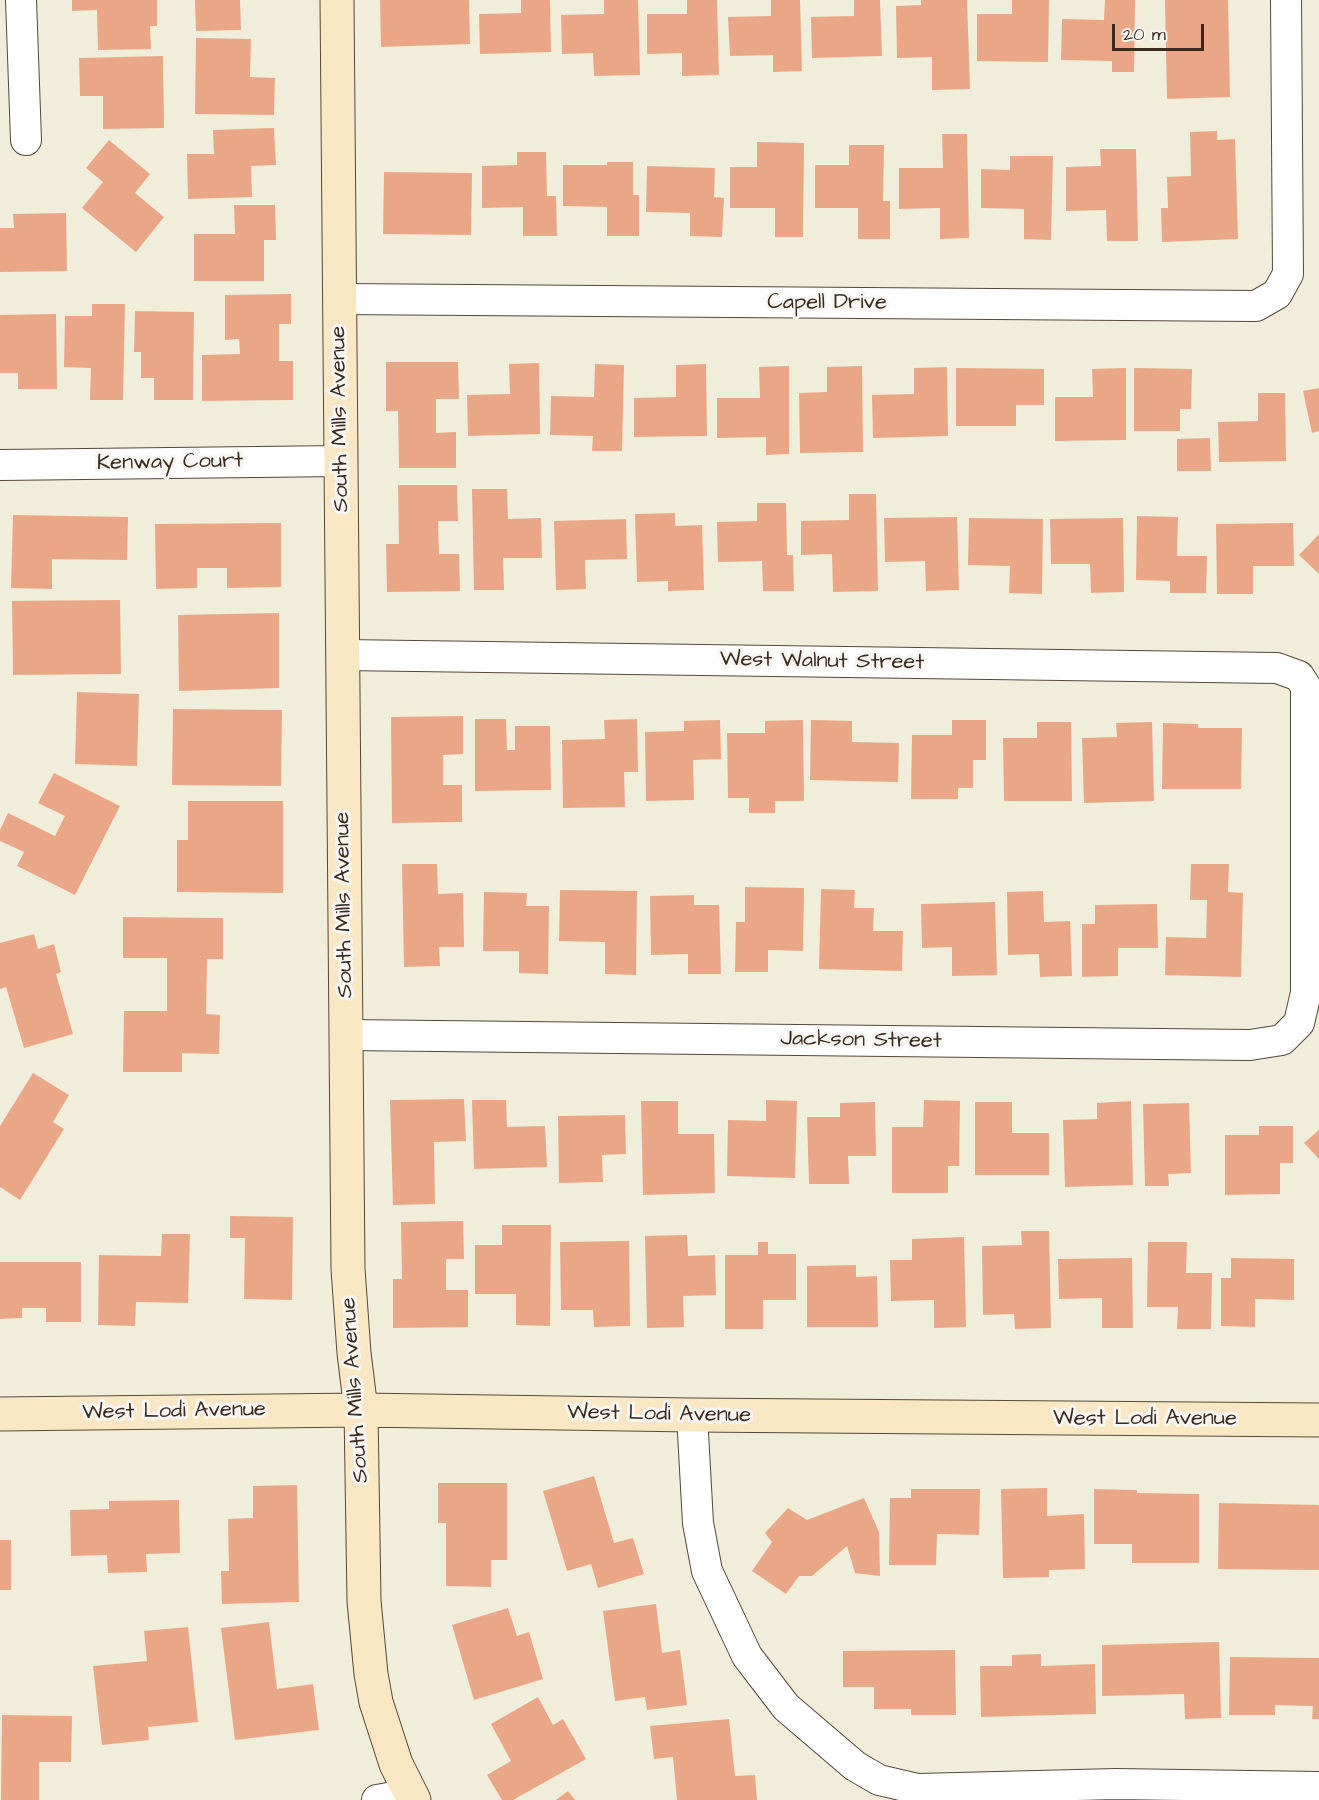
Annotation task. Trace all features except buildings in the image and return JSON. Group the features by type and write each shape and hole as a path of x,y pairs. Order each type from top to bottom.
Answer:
{"street":[{"path":"21,0 26,140"},
{"name":"South Mills Avenue","path":"337,0 348,1269 361,1410 364,1601 370,1674 376,1702 396,1764 413,1797"},
{"name":"Capell Drive","path":"339,299 1256,306 1277,294 1288,274 1286,0"},
{"name":"Kenway Court","path":"0,465 341,461"},
{"name":"West Walnut Street","path":"343,655 1277,668 1299,676"},
{"name":"Jackson Street","path":"346,1035 1250,1045 1282,1040 1299,1023 1306,993 1306,687 1299,676"},
{"name":"West Lodi Avenue","path":"0,1414 361,1410 1319,1420"},
{"path":"692,1415 698,1523 707,1571 747,1656 786,1707 855,1766 879,1780 918,1795 1116,1784 1302,1791"},
{"path":"377,1800 413,1797"}]}
